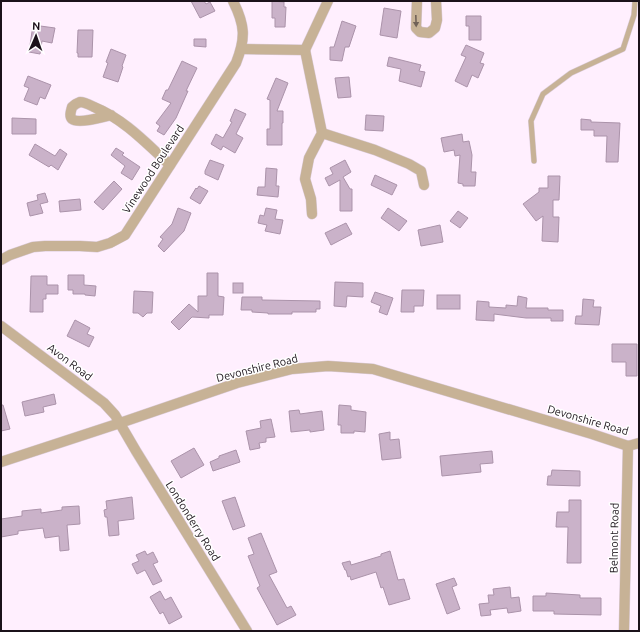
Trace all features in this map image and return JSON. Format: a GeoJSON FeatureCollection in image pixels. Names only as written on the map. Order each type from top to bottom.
{"type":"FeatureCollection","features":[{"type":"Feature","properties":{"kind":"street","name":"Vinewood Boulevard"},"geometry":{"type":"LineString","coordinates":[[1,260],[10,255],[33,247],[97,247],[110,243],[125,235],[236,63],[242,49],[243,37],[239,13],[233,1]]}},
{"type":"Feature","properties":{"kind":"street"},"geometry":{"type":"LineString","coordinates":[[312,214],[311,199],[305,179],[309,158],[322,133],[305,50],[328,1]]}},
{"type":"Feature","properties":{"kind":"street"},"geometry":{"type":"LineString","coordinates":[[418,1],[416,28],[420,32],[429,33],[434,28],[437,20],[436,1]]}},
{"type":"Feature","properties":{"kind":"street"},"geometry":{"type":"LineString","coordinates":[[242,49],[305,50]]}},
{"type":"Feature","properties":{"kind":"street"},"geometry":{"type":"LineString","coordinates":[[111,115],[128,127],[170,165]]}},
{"type":"Feature","properties":{"kind":"street"},"geometry":{"type":"LineString","coordinates":[[322,133],[375,150],[409,164],[421,171],[424,185]]}},
{"type":"Feature","properties":{"kind":"street","name":"Avon Road"},"geometry":{"type":"LineString","coordinates":[[1,326],[104,403],[120,423]]}},
{"type":"Feature","properties":{"kind":"street","name":"Devonshire Road"},"geometry":{"type":"LineString","coordinates":[[1,462],[237,383],[292,369],[328,366],[372,369],[628,446],[639,443]]}},
{"type":"Feature","properties":{"kind":"street","name":"Londonderry Road"},"geometry":{"type":"LineString","coordinates":[[120,423],[247,631]]}},
{"type":"Feature","properties":{"kind":"street","name":"Belmont Road"},"geometry":{"type":"LineString","coordinates":[[624,631],[628,446]]}},
{"type":"Feature","properties":{"kind":"lane"},"geometry":{"type":"LineString","coordinates":[[534,161],[531,121],[543,94],[571,73],[622,49],[634,15],[634,1]]}},
{"type":"Feature","properties":{"kind":"building"},"geometry":{"type":"Polygon","coordinates":[[[191,1],[204,1],[206,4],[210,2],[215,11],[200,18],[191,1]]]}},
{"type":"Feature","properties":{"kind":"building"},"geometry":{"type":"Polygon","coordinates":[[[272,1],[284,2],[284,7],[286,7],[285,27],[275,27],[275,18],[272,18],[272,1]]]}},
{"type":"Feature","properties":{"kind":"building"},"geometry":{"type":"Polygon","coordinates":[[[384,8],[401,11],[397,38],[380,35],[384,8]]]}},
{"type":"Feature","properties":{"kind":"building"},"geometry":{"type":"Polygon","coordinates":[[[466,16],[481,16],[481,40],[469,40],[469,26],[466,26],[466,16]]]}},
{"type":"Feature","properties":{"kind":"building"},"geometry":{"type":"Polygon","coordinates":[[[342,21],[356,26],[349,47],[345,47],[342,61],[330,60],[330,47],[334,47],[342,21]]]}},
{"type":"Feature","properties":{"kind":"building"},"geometry":{"type":"Polygon","coordinates":[[[33,25],[55,28],[52,43],[42,41],[40,54],[29,52],[33,25]]]}},
{"type":"Feature","properties":{"kind":"building"},"geometry":{"type":"Polygon","coordinates":[[[78,30],[93,30],[92,57],[78,57],[78,30]]]}},
{"type":"Feature","properties":{"kind":"building"},"geometry":{"type":"Polygon","coordinates":[[[194,39],[206,39],[206,47],[194,46],[194,39]]]}},
{"type":"Feature","properties":{"kind":"building"},"geometry":{"type":"Polygon","coordinates":[[[466,45],[484,53],[480,63],[484,64],[478,78],[472,75],[467,87],[455,81],[466,57],[461,55],[466,45]]]}},
{"type":"Feature","properties":{"kind":"building"},"geometry":{"type":"Polygon","coordinates":[[[111,49],[126,55],[118,82],[103,77],[108,63],[106,62],[111,49]]]}},
{"type":"Feature","properties":{"kind":"building"},"geometry":{"type":"Polygon","coordinates":[[[389,57],[421,65],[419,71],[425,72],[421,87],[399,81],[401,69],[387,66],[389,57]]]}},
{"type":"Feature","properties":{"kind":"building"},"geometry":{"type":"Polygon","coordinates":[[[182,61],[197,68],[186,91],[188,91],[176,118],[164,135],[157,131],[160,126],[156,123],[171,103],[162,99],[182,61]]]}},
{"type":"Feature","properties":{"kind":"building"},"geometry":{"type":"Polygon","coordinates":[[[28,76],[51,85],[45,99],[40,97],[37,105],[24,100],[29,88],[24,86],[28,76]]]}},
{"type":"Feature","properties":{"kind":"building"},"geometry":{"type":"Polygon","coordinates":[[[349,77],[351,97],[338,98],[335,78],[349,77]]]}},
{"type":"Feature","properties":{"kind":"building"},"geometry":{"type":"Polygon","coordinates":[[[276,78],[288,83],[277,111],[283,111],[282,145],[267,145],[267,129],[270,129],[270,100],[267,99],[276,78]]]}},
{"type":"Feature","properties":{"kind":"building"},"geometry":{"type":"Polygon","coordinates":[[[235,109],[246,114],[236,134],[243,138],[235,153],[223,146],[221,150],[211,144],[216,134],[223,138],[232,122],[230,121],[235,109]]]}},
{"type":"Feature","properties":{"kind":"building"},"geometry":{"type":"Polygon","coordinates":[[[366,115],[384,116],[383,131],[365,130],[366,115]]]}},
{"type":"Feature","properties":{"kind":"building"},"geometry":{"type":"Polygon","coordinates":[[[12,118],[36,119],[36,134],[12,134],[12,118]]]}},
{"type":"Feature","properties":{"kind":"building"},"geometry":{"type":"Polygon","coordinates":[[[581,119],[591,120],[591,122],[620,123],[618,162],[606,162],[607,136],[594,136],[594,130],[581,130],[581,119]]]}},
{"type":"Feature","properties":{"kind":"building"},"geometry":{"type":"Polygon","coordinates":[[[462,134],[463,142],[469,141],[472,155],[471,172],[476,172],[475,186],[463,186],[463,184],[458,183],[460,155],[455,156],[454,150],[444,152],[441,138],[462,134]]]}},
{"type":"Feature","properties":{"kind":"building"},"geometry":{"type":"Polygon","coordinates":[[[35,144],[55,156],[60,149],[67,154],[58,170],[51,165],[49,167],[29,155],[35,144]]]}},
{"type":"Feature","properties":{"kind":"building"},"geometry":{"type":"Polygon","coordinates":[[[116,148],[124,153],[122,155],[140,167],[132,180],[121,173],[125,166],[111,155],[116,148]]]}},
{"type":"Feature","properties":{"kind":"building"},"geometry":{"type":"Polygon","coordinates":[[[210,160],[224,165],[218,180],[205,174],[210,160]]]}},
{"type":"Feature","properties":{"kind":"building"},"geometry":{"type":"Polygon","coordinates":[[[345,160],[351,172],[343,177],[350,189],[352,189],[352,211],[340,211],[340,180],[329,186],[325,178],[333,174],[330,168],[345,160]]]}},
{"type":"Feature","properties":{"kind":"building"},"geometry":{"type":"Polygon","coordinates":[[[266,168],[277,169],[276,186],[279,186],[278,197],[257,195],[258,187],[265,187],[266,168]]]}},
{"type":"Feature","properties":{"kind":"building"},"geometry":{"type":"Polygon","coordinates":[[[375,175],[397,185],[392,195],[371,185],[375,175]]]}},
{"type":"Feature","properties":{"kind":"building"},"geometry":{"type":"Polygon","coordinates":[[[548,176],[560,176],[559,200],[553,200],[553,217],[559,217],[558,242],[542,241],[543,216],[536,221],[523,204],[539,192],[539,188],[548,188],[548,176]]]}},
{"type":"Feature","properties":{"kind":"building"},"geometry":{"type":"Polygon","coordinates":[[[114,181],[122,189],[103,210],[94,202],[114,181]]]}},
{"type":"Feature","properties":{"kind":"building"},"geometry":{"type":"Polygon","coordinates":[[[199,186],[208,191],[200,204],[190,198],[199,186]]]}},
{"type":"Feature","properties":{"kind":"building"},"geometry":{"type":"Polygon","coordinates":[[[45,193],[48,202],[40,204],[43,213],[30,216],[27,203],[38,200],[37,195],[45,193]]]}},
{"type":"Feature","properties":{"kind":"building"},"geometry":{"type":"Polygon","coordinates":[[[80,199],[81,210],[60,212],[59,201],[80,199]]]}},
{"type":"Feature","properties":{"kind":"building"},"geometry":{"type":"Polygon","coordinates":[[[178,208],[191,213],[184,231],[164,252],[158,246],[163,239],[160,237],[172,224],[178,208]]]}},
{"type":"Feature","properties":{"kind":"building"},"geometry":{"type":"Polygon","coordinates":[[[266,208],[277,210],[275,219],[283,220],[280,234],[265,231],[267,225],[258,223],[260,215],[264,216],[266,208]]]}},
{"type":"Feature","properties":{"kind":"building"},"geometry":{"type":"Polygon","coordinates":[[[388,208],[407,221],[399,231],[381,218],[388,208]]]}},
{"type":"Feature","properties":{"kind":"building"},"geometry":{"type":"Polygon","coordinates":[[[458,211],[468,218],[460,228],[450,221],[458,211]]]}},
{"type":"Feature","properties":{"kind":"building"},"geometry":{"type":"Polygon","coordinates":[[[346,223],[352,234],[331,245],[325,233],[346,223]]]}},
{"type":"Feature","properties":{"kind":"building"},"geometry":{"type":"Polygon","coordinates":[[[440,225],[443,242],[421,246],[418,230],[440,225]]]}},
{"type":"Feature","properties":{"kind":"building"},"geometry":{"type":"Polygon","coordinates":[[[207,273],[218,273],[218,296],[224,297],[223,315],[209,315],[209,318],[192,317],[179,330],[171,322],[189,304],[198,312],[198,296],[207,296],[207,273]]]}},
{"type":"Feature","properties":{"kind":"building"},"geometry":{"type":"Polygon","coordinates":[[[68,275],[84,275],[84,285],[96,286],[95,296],[73,294],[73,290],[68,290],[68,275]]]}},
{"type":"Feature","properties":{"kind":"building"},"geometry":{"type":"Polygon","coordinates":[[[31,276],[47,276],[47,285],[58,285],[58,294],[46,294],[46,299],[43,299],[43,312],[30,312],[31,276]]]}},
{"type":"Feature","properties":{"kind":"building"},"geometry":{"type":"Polygon","coordinates":[[[335,282],[363,283],[363,297],[347,296],[346,307],[334,306],[335,282]]]}},
{"type":"Feature","properties":{"kind":"building"},"geometry":{"type":"Polygon","coordinates":[[[233,283],[243,283],[243,293],[233,293],[233,283]]]}},
{"type":"Feature","properties":{"kind":"building"},"geometry":{"type":"Polygon","coordinates":[[[402,290],[424,290],[423,306],[414,306],[414,312],[401,312],[402,290]]]}},
{"type":"Feature","properties":{"kind":"building"},"geometry":{"type":"Polygon","coordinates":[[[134,291],[153,292],[152,313],[147,313],[143,317],[138,313],[133,313],[134,291]]]}},
{"type":"Feature","properties":{"kind":"building"},"geometry":{"type":"Polygon","coordinates":[[[375,292],[393,298],[387,315],[379,312],[381,306],[371,302],[375,292]]]}},
{"type":"Feature","properties":{"kind":"building"},"geometry":{"type":"Polygon","coordinates":[[[437,295],[460,295],[460,309],[437,309],[437,295]]]}},
{"type":"Feature","properties":{"kind":"building"},"geometry":{"type":"Polygon","coordinates":[[[518,296],[527,298],[526,308],[563,310],[563,321],[551,321],[551,318],[526,318],[494,314],[494,321],[476,320],[477,301],[489,302],[489,307],[506,308],[506,305],[517,306],[518,296]]]}},
{"type":"Feature","properties":{"kind":"building"},"geometry":{"type":"Polygon","coordinates":[[[242,297],[262,297],[262,300],[320,301],[320,309],[316,309],[316,312],[292,312],[292,314],[252,312],[252,310],[241,310],[242,297]]]}},
{"type":"Feature","properties":{"kind":"building"},"geometry":{"type":"Polygon","coordinates":[[[583,299],[594,300],[593,307],[601,307],[599,325],[575,324],[576,316],[582,316],[583,299]]]}},
{"type":"Feature","properties":{"kind":"building"},"geometry":{"type":"Polygon","coordinates":[[[75,320],[90,328],[87,334],[94,337],[89,347],[67,336],[75,320]]]}},
{"type":"Feature","properties":{"kind":"building"},"geometry":{"type":"Polygon","coordinates":[[[612,344],[637,344],[637,376],[626,376],[626,362],[612,362],[612,344]]]}},
{"type":"Feature","properties":{"kind":"building"},"geometry":{"type":"Polygon","coordinates":[[[54,394],[56,404],[43,407],[44,412],[25,416],[22,402],[54,394]]]}},
{"type":"Feature","properties":{"kind":"building"},"geometry":{"type":"Polygon","coordinates":[[[1,405],[3,405],[10,429],[1,431],[1,405]]]}},
{"type":"Feature","properties":{"kind":"building"},"geometry":{"type":"Polygon","coordinates":[[[339,405],[351,406],[351,410],[366,412],[365,432],[354,431],[354,433],[341,433],[341,425],[338,425],[339,405]]]}},
{"type":"Feature","properties":{"kind":"building"},"geometry":{"type":"Polygon","coordinates":[[[299,410],[300,414],[322,411],[324,430],[291,432],[289,411],[299,410]]]}},
{"type":"Feature","properties":{"kind":"building"},"geometry":{"type":"Polygon","coordinates":[[[271,419],[275,437],[266,438],[266,442],[259,443],[260,448],[250,450],[246,431],[261,428],[260,421],[271,419]]]}},
{"type":"Feature","properties":{"kind":"building"},"geometry":{"type":"Polygon","coordinates":[[[390,432],[390,440],[399,439],[401,458],[382,460],[379,434],[390,432]]]}},
{"type":"Feature","properties":{"kind":"building"},"geometry":{"type":"Polygon","coordinates":[[[194,448],[204,465],[181,478],[171,461],[194,448]]]}},
{"type":"Feature","properties":{"kind":"building"},"geometry":{"type":"Polygon","coordinates":[[[236,450],[240,462],[213,471],[210,462],[219,458],[219,456],[236,450]]]}},
{"type":"Feature","properties":{"kind":"building"},"geometry":{"type":"Polygon","coordinates":[[[492,451],[493,463],[480,464],[481,472],[442,476],[440,456],[492,451]]]}},
{"type":"Feature","properties":{"kind":"building"},"geometry":{"type":"Polygon","coordinates":[[[552,470],[580,471],[580,486],[547,485],[548,476],[551,476],[552,470]]]}},
{"type":"Feature","properties":{"kind":"building"},"geometry":{"type":"Polygon","coordinates":[[[132,497],[134,519],[118,521],[119,535],[109,536],[107,517],[105,517],[104,510],[107,509],[106,501],[132,497]]]}},
{"type":"Feature","properties":{"kind":"building"},"geometry":{"type":"Polygon","coordinates":[[[235,497],[245,526],[233,530],[222,501],[235,497]]]}},
{"type":"Feature","properties":{"kind":"building"},"geometry":{"type":"Polygon","coordinates":[[[569,500],[581,500],[581,563],[567,563],[568,527],[556,527],[557,512],[569,512],[569,500]]]}},
{"type":"Feature","properties":{"kind":"building"},"geometry":{"type":"Polygon","coordinates":[[[79,506],[80,524],[67,525],[69,550],[60,551],[59,536],[45,538],[43,528],[18,531],[18,534],[1,537],[1,519],[22,516],[22,511],[41,509],[41,513],[62,510],[62,507],[79,506]]]}},
{"type":"Feature","properties":{"kind":"building"},"geometry":{"type":"Polygon","coordinates":[[[261,533],[277,572],[269,575],[287,608],[291,606],[296,615],[277,625],[257,588],[260,586],[248,556],[254,554],[248,538],[261,533]]]}},
{"type":"Feature","properties":{"kind":"building"},"geometry":{"type":"Polygon","coordinates":[[[145,551],[147,555],[153,552],[158,562],[153,564],[162,581],[153,585],[145,570],[137,574],[132,564],[139,561],[136,555],[145,551]]]}},
{"type":"Feature","properties":{"kind":"building"},"geometry":{"type":"Polygon","coordinates":[[[390,551],[398,580],[404,579],[410,599],[389,605],[383,587],[381,588],[376,572],[351,580],[350,576],[348,577],[342,563],[350,561],[351,565],[381,556],[381,554],[390,551]]]}},
{"type":"Feature","properties":{"kind":"building"},"geometry":{"type":"Polygon","coordinates":[[[454,578],[457,585],[452,587],[460,609],[447,614],[436,584],[454,578]]]}},
{"type":"Feature","properties":{"kind":"building"},"geometry":{"type":"Polygon","coordinates":[[[510,587],[511,598],[519,597],[521,611],[508,613],[507,608],[490,610],[491,615],[481,616],[479,604],[489,603],[488,595],[494,595],[493,589],[510,587]]]}},
{"type":"Feature","properties":{"kind":"building"},"geometry":{"type":"Polygon","coordinates":[[[160,591],[165,600],[171,597],[182,617],[169,624],[163,612],[160,614],[150,597],[160,591]]]}},
{"type":"Feature","properties":{"kind":"building"},"geometry":{"type":"Polygon","coordinates":[[[546,593],[580,595],[580,598],[601,598],[601,615],[554,614],[554,611],[533,611],[533,596],[546,596],[546,593]]]}}]}
